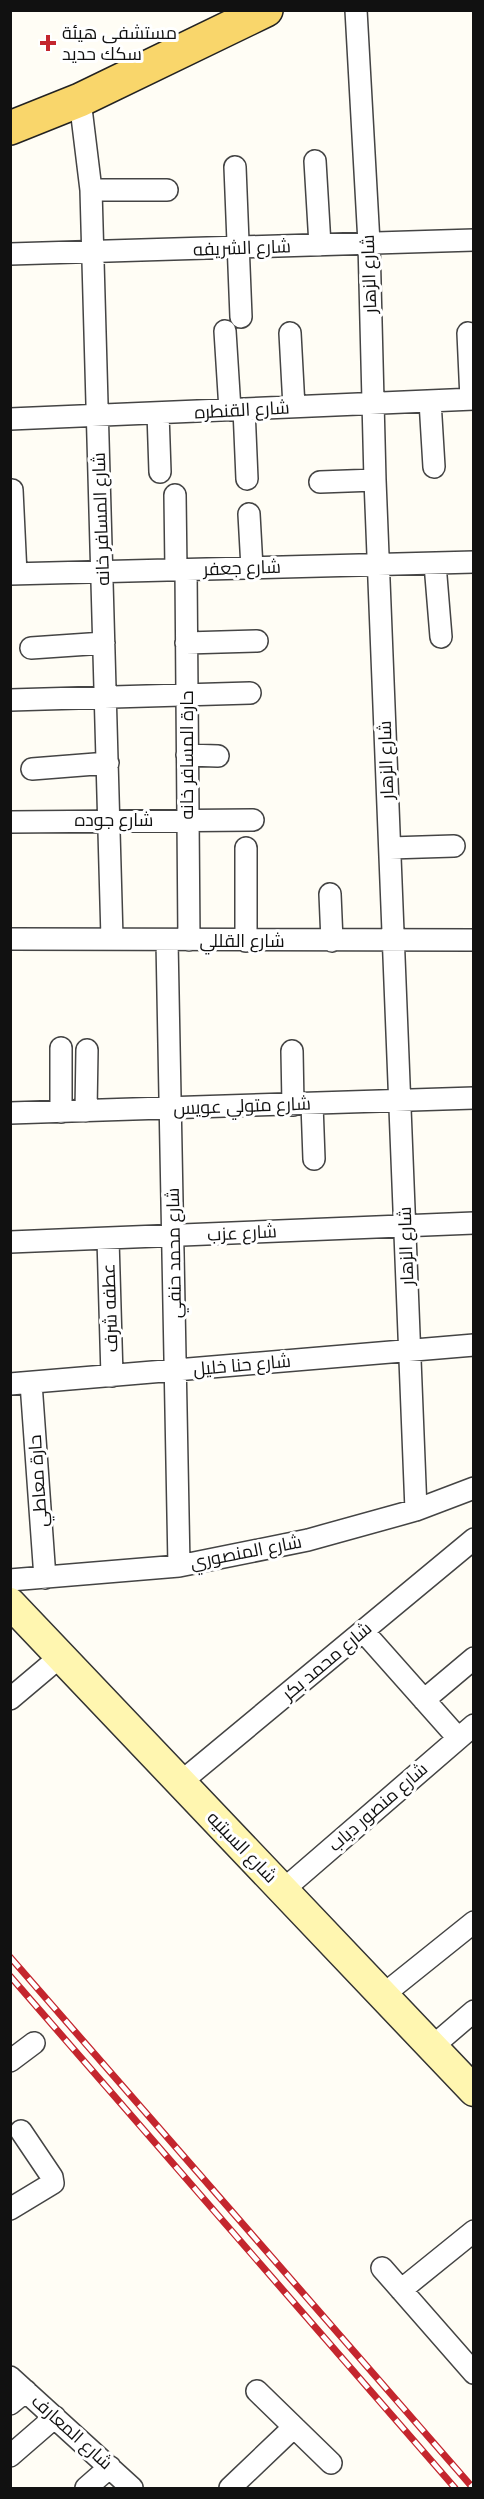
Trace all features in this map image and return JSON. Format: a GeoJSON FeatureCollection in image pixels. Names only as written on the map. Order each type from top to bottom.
{"type":"FeatureCollection","features":[{"type":"Feature","properties":{"kind":"main road"},"geometry":{"type":"LineString","coordinates":[[10,128],[81,100],[266,10]]}},
{"type":"Feature","properties":{"kind":"street","name":"شارع الزهار"},"geometry":{"type":"LineString","coordinates":[[356,10],[369,243],[378,563],[416,1510]]}},
{"type":"Feature","properties":{"kind":"street","name":"شارع المسافر خانه"},"geometry":{"type":"LineString","coordinates":[[81,100],[91,190],[112,938]]}},
{"type":"Feature","properties":{"kind":"street"},"geometry":{"type":"LineString","coordinates":[[315,161],[320,245]]}},
{"type":"Feature","properties":{"kind":"street"},"geometry":{"type":"LineString","coordinates":[[235,167],[241,317]]}},
{"type":"Feature","properties":{"kind":"street"},"geometry":{"type":"LineString","coordinates":[[91,190],[167,190]]}},
{"type":"Feature","properties":{"kind":"street","name":"شارع الشريفه"},"geometry":{"type":"LineString","coordinates":[[10,254],[474,240]]}},
{"type":"Feature","properties":{"kind":"street"},"geometry":{"type":"LineString","coordinates":[[225,331],[247,479]]}},
{"type":"Feature","properties":{"kind":"street"},"geometry":{"type":"LineString","coordinates":[[290,333],[294,407]]}},
{"type":"Feature","properties":{"kind":"street"},"geometry":{"type":"LineString","coordinates":[[468,333],[472,399]]}},
{"type":"Feature","properties":{"kind":"street","name":"شارع القنطره"},"geometry":{"type":"LineString","coordinates":[[10,419],[472,399]]}},
{"type":"Feature","properties":{"kind":"street"},"geometry":{"type":"LineString","coordinates":[[430,401],[434,467]]}},
{"type":"Feature","properties":{"kind":"street"},"geometry":{"type":"LineString","coordinates":[[158,413],[160,472]]}},
{"type":"Feature","properties":{"kind":"street"},"geometry":{"type":"LineString","coordinates":[[320,482],[375,480]]}},
{"type":"Feature","properties":{"kind":"street"},"geometry":{"type":"LineString","coordinates":[[12,490],[13,574]]}},
{"type":"Feature","properties":{"kind":"street","name":"حارة المسافر خانه"},"geometry":{"type":"LineString","coordinates":[[175,495],[186,643],[189,940]]}},
{"type":"Feature","properties":{"kind":"street"},"geometry":{"type":"LineString","coordinates":[[249,514],[252,568]]}},
{"type":"Feature","properties":{"kind":"street","name":"شارع جعفر"},"geometry":{"type":"LineString","coordinates":[[13,574],[474,562]]}},
{"type":"Feature","properties":{"kind":"street"},"geometry":{"type":"LineString","coordinates":[[435,564],[441,637]]}},
{"type":"Feature","properties":{"kind":"street"},"geometry":{"type":"LineString","coordinates":[[186,643],[257,641]]}},
{"type":"Feature","properties":{"kind":"street"},"geometry":{"type":"LineString","coordinates":[[31,648],[104,643]]}},
{"type":"Feature","properties":{"kind":"street"},"geometry":{"type":"LineString","coordinates":[[10,700],[250,693]]}},
{"type":"Feature","properties":{"kind":"street"},"geometry":{"type":"LineString","coordinates":[[187,755],[218,756]]}},
{"type":"Feature","properties":{"kind":"street"},"geometry":{"type":"LineString","coordinates":[[32,769],[108,763]]}},
{"type":"Feature","properties":{"kind":"street","name":"شارع جوده"},"geometry":{"type":"LineString","coordinates":[[10,822],[109,819],[253,820]]}},
{"type":"Feature","properties":{"kind":"street"},"geometry":{"type":"LineString","coordinates":[[390,848],[454,846]]}},
{"type":"Feature","properties":{"kind":"street"},"geometry":{"type":"LineString","coordinates":[[246,848],[246,941]]}},
{"type":"Feature","properties":{"kind":"street"},"geometry":{"type":"LineString","coordinates":[[330,894],[332,941]]}},
{"type":"Feature","properties":{"kind":"street","name":"شارع القللي"},"geometry":{"type":"LineString","coordinates":[[10,939],[474,940]]}},
{"type":"Feature","properties":{"kind":"street","name":"شارع محمد حنفي"},"geometry":{"type":"LineString","coordinates":[[167,940],[179,1566]]}},
{"type":"Feature","properties":{"kind":"street"},"geometry":{"type":"LineString","coordinates":[[61,1048],[61,1112]]}},
{"type":"Feature","properties":{"kind":"street"},"geometry":{"type":"LineString","coordinates":[[86,1111],[87,1050]]}},
{"type":"Feature","properties":{"kind":"street"},"geometry":{"type":"LineString","coordinates":[[292,1052],[314,1159]]}},
{"type":"Feature","properties":{"kind":"street","name":"شارع متولي عويس"},"geometry":{"type":"LineString","coordinates":[[10,1113],[474,1098]]}},
{"type":"Feature","properties":{"kind":"street","name":"شارع عزب"},"geometry":{"type":"LineString","coordinates":[[10,1242],[474,1223]]}},
{"type":"Feature","properties":{"kind":"street","name":"عطفه شرف"},"geometry":{"type":"LineString","coordinates":[[108,1239],[112,1376]]}},
{"type":"Feature","properties":{"kind":"street","name":"شارع حنا خليل"},"geometry":{"type":"LineString","coordinates":[[21,1384],[474,1345]]}},
{"type":"Feature","properties":{"kind":"street","name":"حارة معاطي"},"geometry":{"type":"LineString","coordinates":[[21,1384],[45,1578]]}},
{"type":"Feature","properties":{"kind":"street","name":"شارع المنصوري"},"geometry":{"type":"LineString","coordinates":[[10,1580],[179,1566],[308,1540],[416,1510],[474,1488]]}},
{"type":"Feature","properties":{"kind":"street","name":"شارع محمد بكر"},"geometry":{"type":"LineString","coordinates":[[181,1782],[474,1539]]}},
{"type":"Feature","properties":{"kind":"street","name":"شارع السبتيه"},"geometry":{"type":"LineString","coordinates":[[10,1603],[474,2091]]}},
{"type":"Feature","properties":{"kind":"street"},"geometry":{"type":"LineString","coordinates":[[363,1631],[424,1700],[466,1732]]}},
{"type":"Feature","properties":{"kind":"street"},"geometry":{"type":"LineString","coordinates":[[10,1699],[61,1656]]}},
{"type":"Feature","properties":{"kind":"street"},"geometry":{"type":"LineString","coordinates":[[424,1700],[474,1658]]}},
{"type":"Feature","properties":{"kind":"street","name":"شارع منصور دياب"},"geometry":{"type":"LineString","coordinates":[[283,1890],[466,1732]]}},
{"type":"Feature","properties":{"kind":"street"},"geometry":{"type":"LineString","coordinates":[[383,1995],[474,1922]]}},
{"type":"Feature","properties":{"kind":"street"},"geometry":{"type":"LineString","coordinates":[[432,2047],[474,2011]]}},
{"type":"Feature","properties":{"kind":"street"},"geometry":{"type":"LineString","coordinates":[[10,2061],[34,2043]]}},
{"type":"Feature","properties":{"kind":"street"},"geometry":{"type":"LineString","coordinates":[[10,2209],[51,2186],[52,2177],[21,2131]]}},
{"type":"Feature","properties":{"kind":"street"},"geometry":{"type":"LineString","coordinates":[[401,2290],[474,2231]]}},
{"type":"Feature","properties":{"kind":"street"},"geometry":{"type":"LineString","coordinates":[[382,2268],[473,2373]]}},
{"type":"Feature","properties":{"kind":"street","name":"شارع المعارف"},"geometry":{"type":"LineString","coordinates":[[16,2391],[55,2417],[132,2488]]}},
{"type":"Feature","properties":{"kind":"street"},"geometry":{"type":"LineString","coordinates":[[257,2391],[331,2463]]}},
{"type":"Feature","properties":{"kind":"street"},"geometry":{"type":"LineString","coordinates":[[10,2456],[55,2417]]}},
{"type":"Feature","properties":{"kind":"street"},"geometry":{"type":"LineString","coordinates":[[230,2488],[294,2427]]}},
{"type":"Feature","properties":{"kind":"street"},"geometry":{"type":"LineString","coordinates":[[86,2488],[110,2467]]}},
{"type":"Feature","properties":{"kind":"railway"},"geometry":{"type":"LineString","coordinates":[[10,1957],[473,2488]]}},
{"type":"Feature","properties":{"kind":"railway"},"geometry":{"type":"LineString","coordinates":[[10,1976],[455,2488]]}},
{"type":"Feature","properties":{"kind":"place","name":"مستشفى هيئة سكك حديد"},"geometry":{"type":"Point","coordinates":[48,43]}}]}
